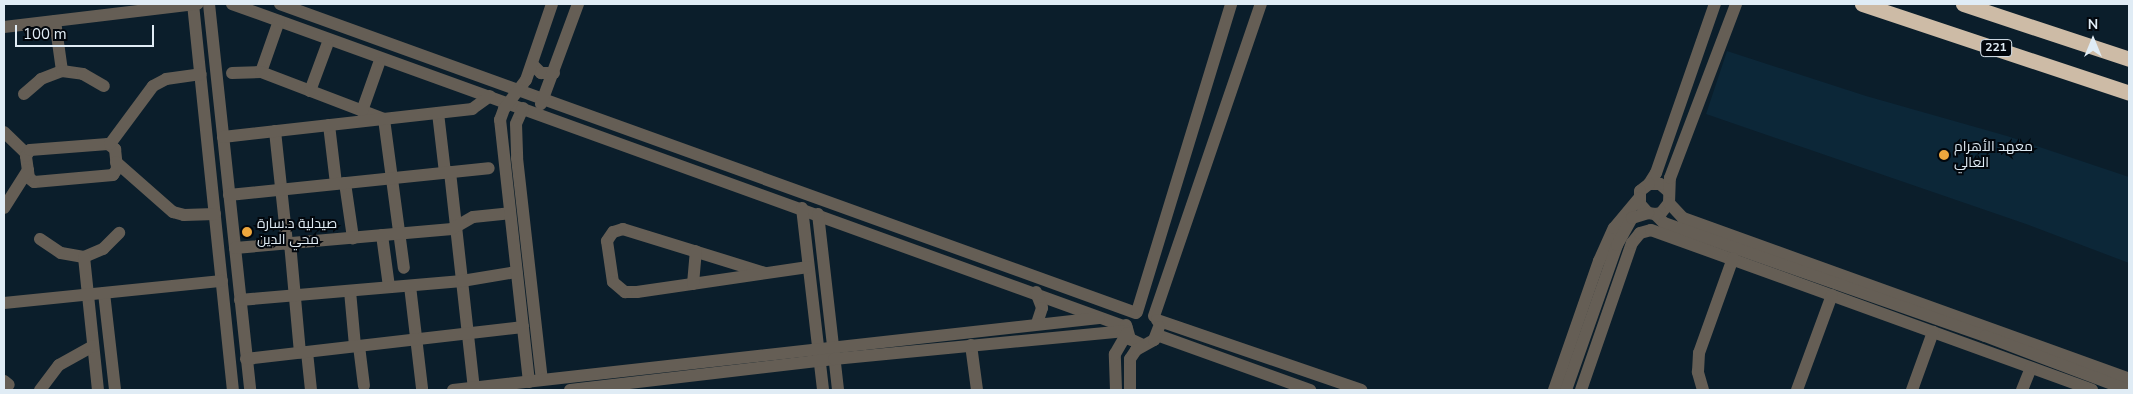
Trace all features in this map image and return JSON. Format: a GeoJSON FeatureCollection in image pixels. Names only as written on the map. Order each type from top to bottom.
{"type":"FeatureCollection","features":[{"type":"Feature","properties":{"kind":"highway","name":"221"},"geometry":{"type":"LineString","coordinates":[[1862,4],[2129,93]]}},
{"type":"Feature","properties":{"kind":"highway","name":"221"},"geometry":{"type":"LineString","coordinates":[[1963,4],[2129,59]]}},
{"type":"Feature","properties":{"kind":"street"},"geometry":{"type":"LineString","coordinates":[[193,4],[233,390]]}},
{"type":"Feature","properties":{"kind":"street"},"geometry":{"type":"LineString","coordinates":[[4,27],[198,4]]}},
{"type":"Feature","properties":{"kind":"street"},"geometry":{"type":"LineString","coordinates":[[209,4],[250,390]]}},
{"type":"Feature","properties":{"kind":"street"},"geometry":{"type":"LineString","coordinates":[[232,4],[1105,317],[1126,330],[1136,343],[1143,345]]}},
{"type":"Feature","properties":{"kind":"street"},"geometry":{"type":"LineString","coordinates":[[280,4],[1110,301],[1136,313],[1146,312],[1155,318],[1361,390]]}},
{"type":"Feature","properties":{"kind":"street"},"geometry":{"type":"LineString","coordinates":[[535,381],[523,327],[503,166],[500,120],[520,90],[532,64],[552,4]]}},
{"type":"Feature","properties":{"kind":"street"},"geometry":{"type":"LineString","coordinates":[[535,381],[516,124],[528,109],[545,99],[578,4]]}},
{"type":"Feature","properties":{"kind":"street"},"geometry":{"type":"LineString","coordinates":[[1116,390],[1115,354],[1136,313],[1231,4]]}},
{"type":"Feature","properties":{"kind":"street"},"geometry":{"type":"LineString","coordinates":[[1157,335],[1155,318],[1261,4]]}},
{"type":"Feature","properties":{"kind":"street"},"geometry":{"type":"LineString","coordinates":[[1554,390],[1599,260],[1614,228],[1649,184],[1674,123],[1715,4]]}},
{"type":"Feature","properties":{"kind":"street"},"geometry":{"type":"LineString","coordinates":[[1566,390],[1617,244],[1632,218],[1666,209],[1689,128],[1736,4]]}},
{"type":"Feature","properties":{"kind":"street"},"geometry":{"type":"LineString","coordinates":[[55,21],[62,71]]}},
{"type":"Feature","properties":{"kind":"street"},"geometry":{"type":"LineString","coordinates":[[261,72],[279,21]]}},
{"type":"Feature","properties":{"kind":"street"},"geometry":{"type":"LineString","coordinates":[[361,50],[367,35]]}},
{"type":"Feature","properties":{"kind":"street"},"geometry":{"type":"LineString","coordinates":[[310,91],[327,45]]}},
{"type":"Feature","properties":{"kind":"street"},"geometry":{"type":"LineString","coordinates":[[362,111],[379,63]]}},
{"type":"Feature","properties":{"kind":"street"},"geometry":{"type":"LineString","coordinates":[[532,64],[541,73],[554,73]]}},
{"type":"Feature","properties":{"kind":"street"},"geometry":{"type":"LineString","coordinates":[[24,94],[41,79],[62,71],[82,74],[104,86]]}},
{"type":"Feature","properties":{"kind":"street"},"geometry":{"type":"LineString","coordinates":[[232,73],[261,72],[384,119]]}},
{"type":"Feature","properties":{"kind":"street"},"geometry":{"type":"LineString","coordinates":[[27,154],[32,150],[110,144],[153,86],[166,79],[201,74]]}},
{"type":"Feature","properties":{"kind":"street"},"geometry":{"type":"LineString","coordinates":[[1684,94],[1700,100]]}},
{"type":"Feature","properties":{"kind":"street"},"geometry":{"type":"LineString","coordinates":[[223,137],[472,109],[490,96]]}},
{"type":"Feature","properties":{"kind":"street"},"geometry":{"type":"LineString","coordinates":[[205,114],[221,113]]}},
{"type":"Feature","properties":{"kind":"street"},"geometry":{"type":"LineString","coordinates":[[438,113],[456,226],[474,389]]}},
{"type":"Feature","properties":{"kind":"street"},"geometry":{"type":"LineString","coordinates":[[384,119],[404,268]]}},
{"type":"Feature","properties":{"kind":"street"},"geometry":{"type":"LineString","coordinates":[[1674,123],[1689,128]]}},
{"type":"Feature","properties":{"kind":"street"},"geometry":{"type":"LineString","coordinates":[[329,125],[353,238]]}},
{"type":"Feature","properties":{"kind":"street"},"geometry":{"type":"LineString","coordinates":[[275,131],[295,296],[303,352],[311,390]]}},
{"type":"Feature","properties":{"kind":"street"},"geometry":{"type":"LineString","coordinates":[[4,132],[27,154],[28,178],[34,182],[110,176],[116,172],[116,162],[115,149],[110,144]]}},
{"type":"Feature","properties":{"kind":"street"},"geometry":{"type":"LineString","coordinates":[[694,170],[700,154]]}},
{"type":"Feature","properties":{"kind":"street"},"geometry":{"type":"LineString","coordinates":[[116,162],[173,212],[184,215],[215,214]]}},
{"type":"Feature","properties":{"kind":"street"},"geometry":{"type":"LineString","coordinates":[[503,166],[518,165]]}},
{"type":"Feature","properties":{"kind":"street"},"geometry":{"type":"LineString","coordinates":[[229,195],[489,168]]}},
{"type":"Feature","properties":{"kind":"street"},"geometry":{"type":"LineString","coordinates":[[4,208],[28,170]]}},
{"type":"Feature","properties":{"kind":"street"},"geometry":{"type":"LineString","coordinates":[[1649,184],[1660,184],[1683,218],[2052,355],[2128,390]]}},
{"type":"Feature","properties":{"kind":"street"},"geometry":{"type":"LineString","coordinates":[[1639,198],[1643,209],[1664,223],[1785,272],[1832,295],[2092,390]]}},
{"type":"Feature","properties":{"kind":"street"},"geometry":{"type":"LineString","coordinates":[[802,208],[823,390]]}},
{"type":"Feature","properties":{"kind":"street"},"geometry":{"type":"LineString","coordinates":[[235,248],[400,234],[456,226],[473,217],[510,213]]}},
{"type":"Feature","properties":{"kind":"street"},"geometry":{"type":"LineString","coordinates":[[818,214],[838,390]]}},
{"type":"Feature","properties":{"kind":"street"},"geometry":{"type":"LineString","coordinates":[[765,273],[623,228],[613,232],[607,241],[613,282],[620,290],[631,293],[693,284],[765,273],[808,266]]}},
{"type":"Feature","properties":{"kind":"street"},"geometry":{"type":"LineString","coordinates":[[1581,390],[1632,243],[1640,233],[1657,231],[1733,258],[1785,272],[1985,336],[2129,379]]}},
{"type":"Feature","properties":{"kind":"street"},"geometry":{"type":"LineString","coordinates":[[40,240],[61,253],[84,256],[103,249],[119,233]]}},
{"type":"Feature","properties":{"kind":"street"},"geometry":{"type":"LineString","coordinates":[[382,235],[389,287]]}},
{"type":"Feature","properties":{"kind":"street"},"geometry":{"type":"LineString","coordinates":[[938,257],[944,242]]}},
{"type":"Feature","properties":{"kind":"street"},"geometry":{"type":"LineString","coordinates":[[693,284],[696,252]]}},
{"type":"Feature","properties":{"kind":"street"},"geometry":{"type":"LineString","coordinates":[[84,256],[98,390]]}},
{"type":"Feature","properties":{"kind":"street"},"geometry":{"type":"LineString","coordinates":[[1703,390],[1698,372],[1699,353],[1733,258]]}},
{"type":"Feature","properties":{"kind":"street"},"geometry":{"type":"LineString","coordinates":[[240,300],[462,281],[516,272]]}},
{"type":"Feature","properties":{"kind":"street"},"geometry":{"type":"LineString","coordinates":[[4,303],[222,281]]}},
{"type":"Feature","properties":{"kind":"street"},"geometry":{"type":"LineString","coordinates":[[410,286],[422,388]]}},
{"type":"Feature","properties":{"kind":"street"},"geometry":{"type":"LineString","coordinates":[[350,291],[364,386]]}},
{"type":"Feature","properties":{"kind":"street"},"geometry":{"type":"LineString","coordinates":[[1036,292],[1042,308],[1037,323]]}},
{"type":"Feature","properties":{"kind":"street"},"geometry":{"type":"LineString","coordinates":[[104,293],[115,390]]}},
{"type":"Feature","properties":{"kind":"street"},"geometry":{"type":"LineString","coordinates":[[1797,390],[1832,295]]}},
{"type":"Feature","properties":{"kind":"street"},"geometry":{"type":"LineString","coordinates":[[1105,317],[1110,301]]}},
{"type":"Feature","properties":{"kind":"street"},"geometry":{"type":"LineString","coordinates":[[453,390],[535,381],[666,372],[819,355],[933,335],[1105,317]]}},
{"type":"Feature","properties":{"kind":"street"},"geometry":{"type":"LineString","coordinates":[[246,359],[523,327]]}},
{"type":"Feature","properties":{"kind":"street"},"geometry":{"type":"LineString","coordinates":[[834,353],[935,349],[1126,330]]}},
{"type":"Feature","properties":{"kind":"street"},"geometry":{"type":"LineString","coordinates":[[1912,390],[1933,332]]}},
{"type":"Feature","properties":{"kind":"street"},"geometry":{"type":"LineString","coordinates":[[1098,334],[1108,338],[1115,354]]}},
{"type":"Feature","properties":{"kind":"street"},"geometry":{"type":"LineString","coordinates":[[933,335],[935,349]]}},
{"type":"Feature","properties":{"kind":"street"},"geometry":{"type":"LineString","coordinates":[[1130,390],[1128,368],[1136,350],[1157,335]]}},
{"type":"Feature","properties":{"kind":"street"},"geometry":{"type":"LineString","coordinates":[[1157,335],[1310,390]]}},
{"type":"Feature","properties":{"kind":"street"},"geometry":{"type":"LineString","coordinates":[[1980,349],[1985,336]]}},
{"type":"Feature","properties":{"kind":"street"},"geometry":{"type":"LineString","coordinates":[[972,345],[976,390]]}},
{"type":"Feature","properties":{"kind":"street"},"geometry":{"type":"LineString","coordinates":[[40,390],[59,365],[93,346]]}},
{"type":"Feature","properties":{"kind":"street"},"geometry":{"type":"LineString","coordinates":[[1114,368],[1128,368]]}},
{"type":"Feature","properties":{"kind":"street"},"geometry":{"type":"LineString","coordinates":[[2022,390],[2030,368]]}},
{"type":"Feature","properties":{"kind":"street"},"geometry":{"type":"LineString","coordinates":[[570,390],[666,372]]}},
{"type":"Feature","properties":{"kind":"shaded area","name":"معهد الأهرام العالي"},"geometry":{"type":"Polygon","coordinates":[[[1727,51],[1866,96],[2007,136],[2129,177],[2129,263],[2026,224],[1706,114],[1727,51]]]}},
{"type":"Feature","properties":{"kind":"place","name":"معهد الأهرام العالي"},"geometry":{"type":"Point","coordinates":[1944,155]}},
{"type":"Feature","properties":{"kind":"place","name":"صيدلية د.سارة محي الدين"},"geometry":{"type":"Point","coordinates":[247,232]}}]}
